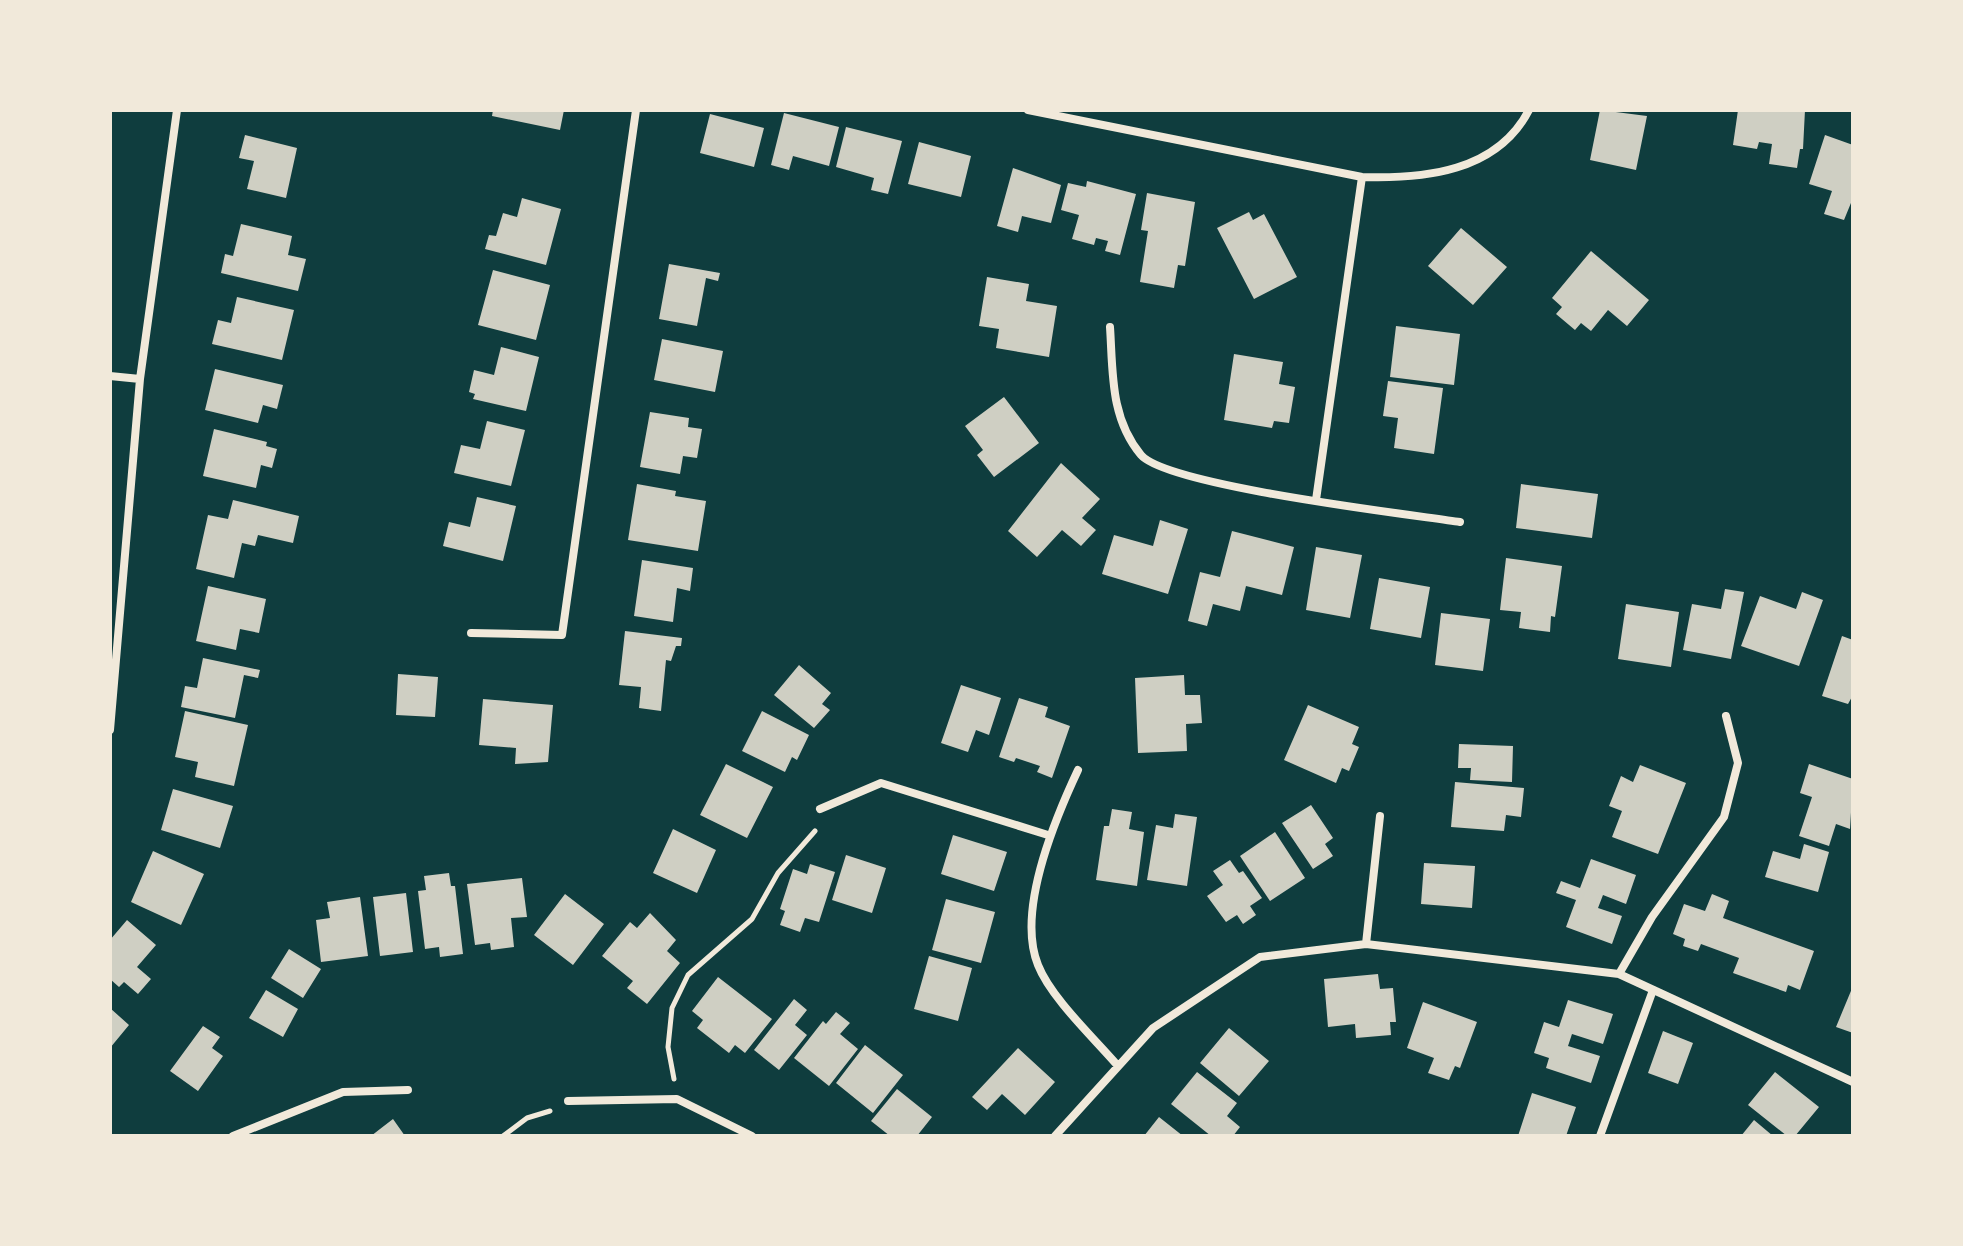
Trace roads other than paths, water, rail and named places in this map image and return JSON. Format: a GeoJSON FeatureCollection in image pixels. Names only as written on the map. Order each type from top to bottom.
{"type":"FeatureCollection","features":[{"type":"Feature","properties":{"kind":"street"},"geometry":{"type":"LineString","coordinates":[[110,730],[140,379],[177,110]]}},
{"type":"Feature","properties":{"kind":"street"},"geometry":{"type":"LineString","coordinates":[[471,633],[562,635],[636,110]]}},
{"type":"Feature","properties":{"kind":"street"},"geometry":{"type":"LineString","coordinates":[[1028,110],[1362,177],[1403,178],[1448,173],[1494,150],[1523,122],[1529,110]]}},
{"type":"Feature","properties":{"kind":"street"},"geometry":{"type":"LineString","coordinates":[[1316,500],[1362,177]]}},
{"type":"Feature","properties":{"kind":"street"},"geometry":{"type":"LineString","coordinates":[[1110,327],[1114,402],[1124,429],[1143,457],[1188,478],[1460,522]]}},
{"type":"Feature","properties":{"kind":"street"},"geometry":{"type":"LineString","coordinates":[[110,376],[140,379]]}},
{"type":"Feature","properties":{"kind":"street"},"geometry":{"type":"LineString","coordinates":[[1619,974],[1652,917],[1724,817],[1738,763],[1726,716]]}},
{"type":"Feature","properties":{"kind":"street"},"geometry":{"type":"LineString","coordinates":[[1078,770],[1048,835],[1031,927],[1038,965],[1054,990],[1118,1066]]}},
{"type":"Feature","properties":{"kind":"street"},"geometry":{"type":"LineString","coordinates":[[820,809],[881,783],[1048,835]]}},
{"type":"Feature","properties":{"kind":"street"},"geometry":{"type":"LineString","coordinates":[[1366,944],[1380,816]]}},
{"type":"Feature","properties":{"kind":"street"},"geometry":{"type":"LineString","coordinates":[[1055,1136],[1153,1028],[1260,957],[1366,944],[1619,974],[1853,1082]]}},
{"type":"Feature","properties":{"kind":"street"},"geometry":{"type":"LineString","coordinates":[[1600,1136],[1653,990]]}},
{"type":"Feature","properties":{"kind":"street"},"geometry":{"type":"LineString","coordinates":[[233,1136],[343,1092],[408,1090]]}},
{"type":"Feature","properties":{"kind":"street"},"geometry":{"type":"LineString","coordinates":[[568,1101],[677,1099],[752,1136]]}}]}
